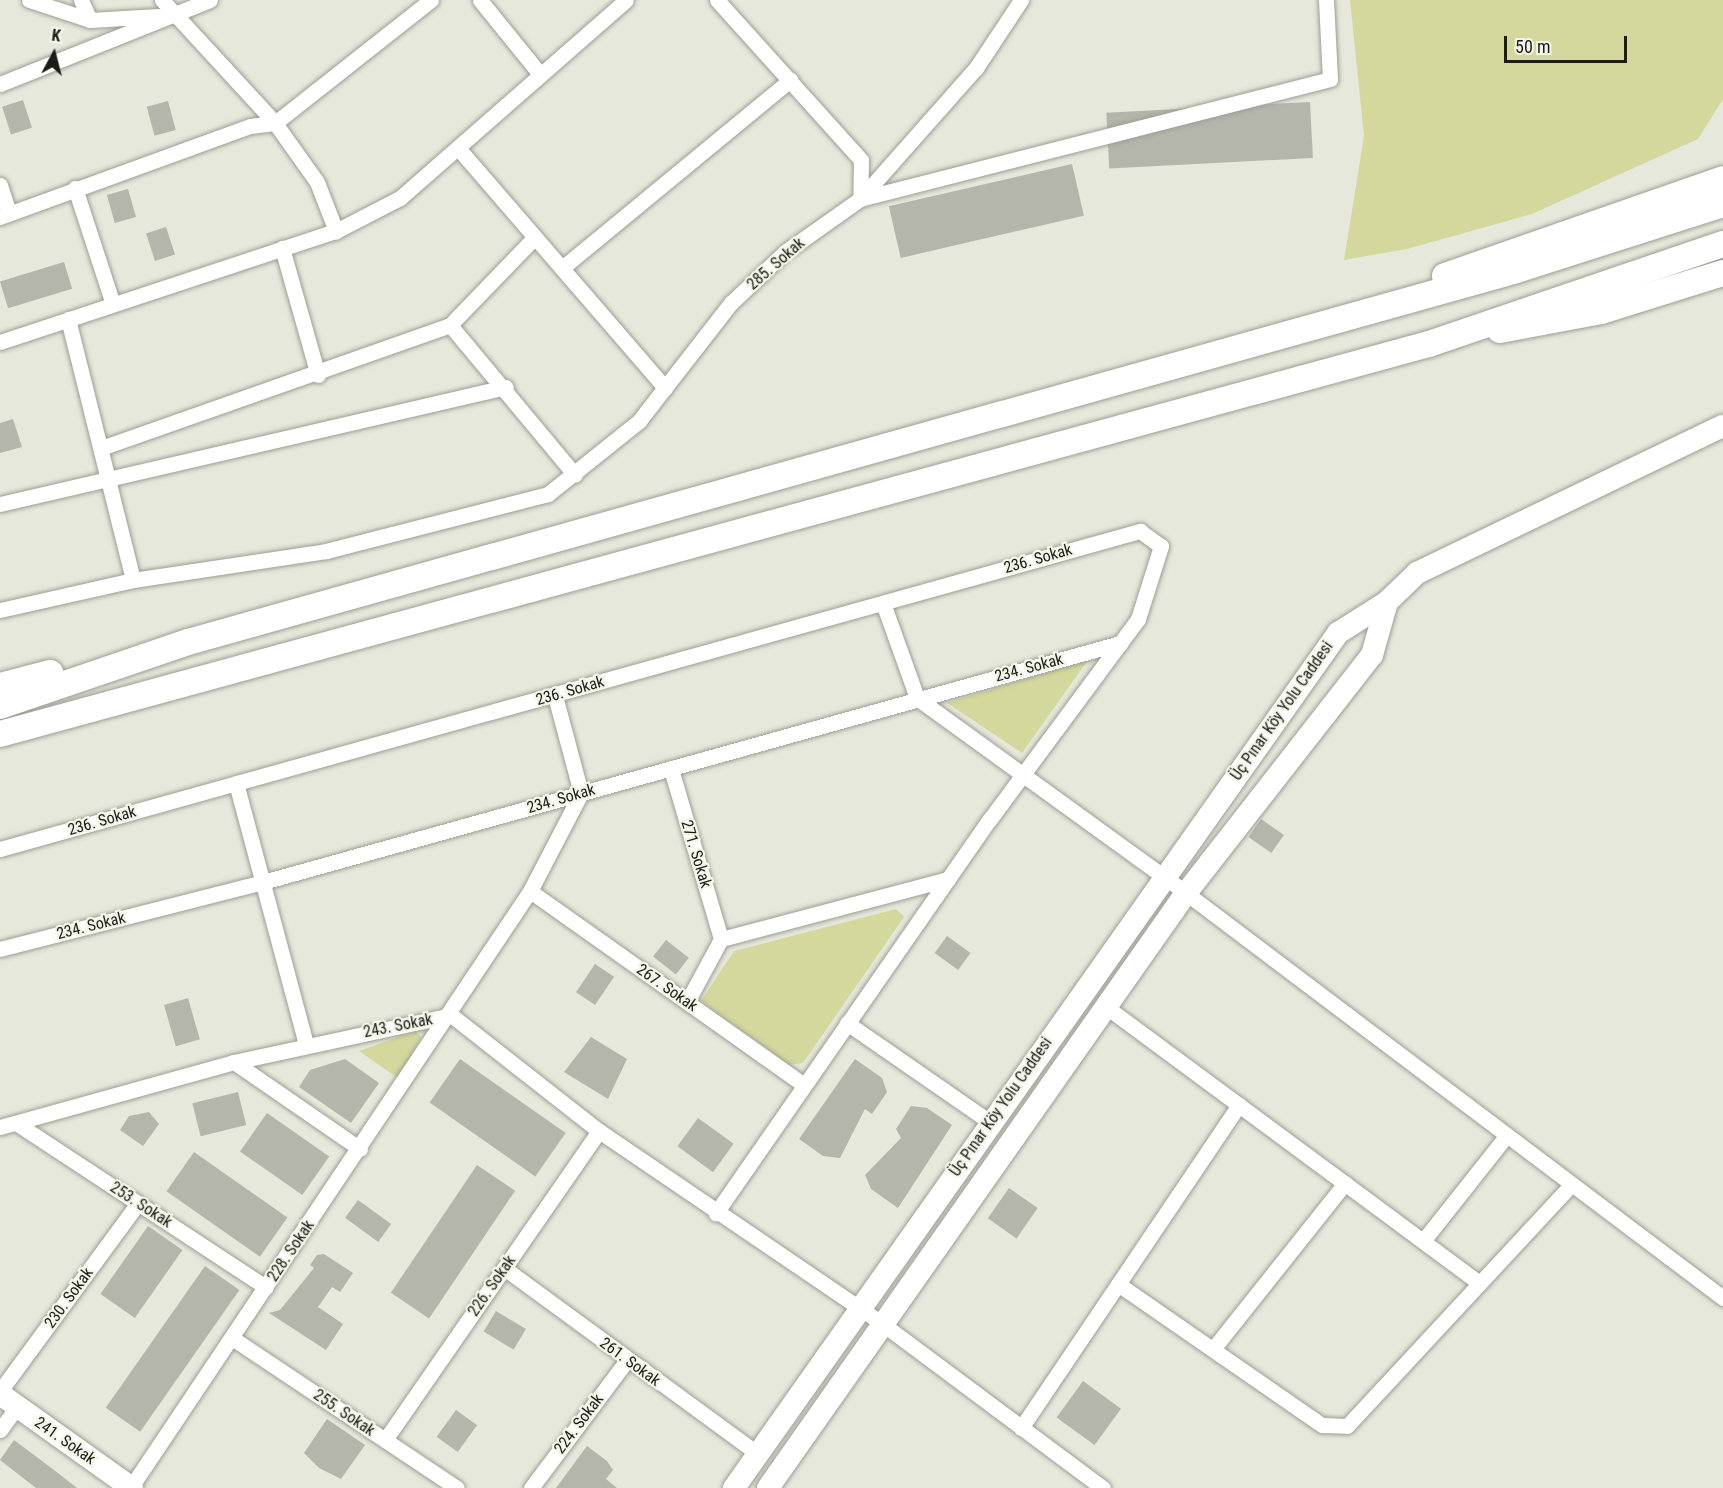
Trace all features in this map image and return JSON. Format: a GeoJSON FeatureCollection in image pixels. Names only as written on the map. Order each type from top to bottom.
{"type":"FeatureCollection","features":[{"type":"Feature","properties":{"kind":"highway"},"geometry":{"type":"LineString","coordinates":[[1351,316],[1492,256],[1723,179]]}},
{"type":"Feature","properties":{"kind":"highway"},"geometry":{"type":"LineString","coordinates":[[0,686],[188,642],[1513,271],[1723,204]]}},
{"type":"Feature","properties":{"kind":"highway"},"geometry":{"type":"LineString","coordinates":[[1429,344],[1524,308],[1723,244]]}},
{"type":"Feature","properties":{"kind":"highway"},"geometry":{"type":"LineString","coordinates":[[0,734],[1429,344],[1601,311],[1723,273]]}},
{"type":"Feature","properties":{"kind":"highway"},"geometry":{"type":"LineString","coordinates":[[0,706],[188,642]]}},
{"type":"Feature","properties":{"kind":"main road"},"geometry":{"type":"LineString","coordinates":[[1387,602],[1417,573],[1723,426]]}},
{"type":"Feature","properties":{"kind":"main road","name":"Üç Pınar Köy Yolu Caddesi"},"geometry":{"type":"LineString","coordinates":[[734,1488],[990,1122],[1338,633],[1387,602]]}},
{"type":"Feature","properties":{"kind":"main road","name":"Üç Pınar Köy Yolu Caddesi"},"geometry":{"type":"LineString","coordinates":[[768,1488],[1186,893],[1372,655],[1387,602]]}},
{"type":"Feature","properties":{"kind":"main road","name":"241. Sokak"},"geometry":{"type":"LineString","coordinates":[[6,1398],[119,1484]]}},
{"type":"Feature","properties":{"kind":"street"},"geometry":{"type":"LineString","coordinates":[[28,0],[90,20],[174,15]]}},
{"type":"Feature","properties":{"kind":"street"},"geometry":{"type":"LineString","coordinates":[[81,0],[90,20]]}},
{"type":"Feature","properties":{"kind":"street"},"geometry":{"type":"LineString","coordinates":[[162,0],[275,123],[317,182],[336,231]]}},
{"type":"Feature","properties":{"kind":"street"},"geometry":{"type":"LineString","coordinates":[[0,84],[210,0]]}},
{"type":"Feature","properties":{"kind":"street"},"geometry":{"type":"LineString","coordinates":[[0,186],[5,215],[250,126],[275,123],[431,0]]}},
{"type":"Feature","properties":{"kind":"street"},"geometry":{"type":"LineString","coordinates":[[480,0],[540,74]]}},
{"type":"Feature","properties":{"kind":"street"},"geometry":{"type":"LineString","coordinates":[[0,342],[336,231],[400,198],[626,0]]}},
{"type":"Feature","properties":{"kind":"street"},"geometry":{"type":"LineString","coordinates":[[717,0],[861,160],[860,200],[1330,79],[1326,0]]}},
{"type":"Feature","properties":{"kind":"street","name":"285. Sokak"},"geometry":{"type":"LineString","coordinates":[[0,610],[133,580],[326,551],[548,494],[575,476],[639,421],[731,303],[785,252],[860,200],[976,68],[1021,0]]}},
{"type":"Feature","properties":{"kind":"street"},"geometry":{"type":"LineString","coordinates":[[562,268],[790,80]]}},
{"type":"Feature","properties":{"kind":"street"},"geometry":{"type":"LineString","coordinates":[[458,148],[665,388]]}},
{"type":"Feature","properties":{"kind":"street"},"geometry":{"type":"LineString","coordinates":[[75,188],[113,304]]}},
{"type":"Feature","properties":{"kind":"street"},"geometry":{"type":"LineString","coordinates":[[101,448],[318,375],[450,325],[534,238]]}},
{"type":"Feature","properties":{"kind":"street"},"geometry":{"type":"LineString","coordinates":[[282,248],[318,375]]}},
{"type":"Feature","properties":{"kind":"street"},"geometry":{"type":"LineString","coordinates":[[68,319],[133,580]]}},
{"type":"Feature","properties":{"kind":"street"},"geometry":{"type":"LineString","coordinates":[[450,325],[506,387],[575,476]]}},
{"type":"Feature","properties":{"kind":"street"},"geometry":{"type":"LineString","coordinates":[[0,504],[108,476],[506,387]]}},
{"type":"Feature","properties":{"kind":"street","name":"236. Sokak"},"geometry":{"type":"LineString","coordinates":[[0,849],[1140,531],[1161,546],[1138,619],[1120,643]]}},
{"type":"Feature","properties":{"kind":"street"},"geometry":{"type":"LineString","coordinates":[[883,603],[917,698],[1164,876],[1723,1298]]}},
{"type":"Feature","properties":{"kind":"street"},"geometry":{"type":"LineString","coordinates":[[716,1213],[948,879],[1120,643]]}},
{"type":"Feature","properties":{"kind":"street","name":"234. Sokak"},"geometry":{"type":"LineString","coordinates":[[0,949],[262,882],[1120,643]]}},
{"type":"Feature","properties":{"kind":"street"},"geometry":{"type":"LineString","coordinates":[[555,696],[581,793]]}},
{"type":"Feature","properties":{"kind":"street","name":"271. Sokak"},"geometry":{"type":"LineString","coordinates":[[670,769],[721,939]]}},
{"type":"Feature","properties":{"kind":"street"},"geometry":{"type":"LineString","coordinates":[[236,783],[306,1045]]}},
{"type":"Feature","properties":{"kind":"street","name":"243. Sokak"},"geometry":{"type":"LineString","coordinates":[[0,1127],[234,1062],[451,1015],[530,891],[581,793]]}},
{"type":"Feature","properties":{"kind":"street"},"geometry":{"type":"LineString","coordinates":[[687,1002],[721,939],[948,879]]}},
{"type":"Feature","properties":{"kind":"street","name":"267. Sokak"},"geometry":{"type":"LineString","coordinates":[[530,891],[804,1085]]}},
{"type":"Feature","properties":{"kind":"street"},"geometry":{"type":"LineString","coordinates":[[1105,1006],[1480,1283]]}},
{"type":"Feature","properties":{"kind":"street"},"geometry":{"type":"LineString","coordinates":[[451,1015],[599,1131],[716,1213],[884,1325],[1102,1488]]}},
{"type":"Feature","properties":{"kind":"street","name":"228. Sokak"},"geometry":{"type":"LineString","coordinates":[[119,1484],[232,1338],[451,1015]]}},
{"type":"Feature","properties":{"kind":"street"},"geometry":{"type":"LineString","coordinates":[[847,1023],[990,1122]]}},
{"type":"Feature","properties":{"kind":"street"},"geometry":{"type":"LineString","coordinates":[[234,1062],[360,1149]]}},
{"type":"Feature","properties":{"kind":"street"},"geometry":{"type":"LineString","coordinates":[[1021,1428],[1239,1105]]}},
{"type":"Feature","properties":{"kind":"street","name":"253. Sokak"},"geometry":{"type":"LineString","coordinates":[[16,1124],[266,1287]]}},
{"type":"Feature","properties":{"kind":"street","name":"226. Sokak"},"geometry":{"type":"LineString","coordinates":[[385,1440],[599,1131]]}},
{"type":"Feature","properties":{"kind":"street"},"geometry":{"type":"LineString","coordinates":[[1423,1240],[1507,1135]]}},
{"type":"Feature","properties":{"kind":"street"},"geometry":{"type":"LineString","coordinates":[[1213,1349],[1345,1183]]}},
{"type":"Feature","properties":{"kind":"street"},"geometry":{"type":"LineString","coordinates":[[1118,1284],[1322,1425],[1347,1426],[1572,1184]]}},
{"type":"Feature","properties":{"kind":"street","name":"230. Sokak"},"geometry":{"type":"LineString","coordinates":[[0,1430],[6,1398],[138,1203]]}},
{"type":"Feature","properties":{"kind":"street","name":"261. Sokak"},"geometry":{"type":"LineString","coordinates":[[504,1268],[758,1454]]}},
{"type":"Feature","properties":{"kind":"street","name":"255. Sokak"},"geometry":{"type":"LineString","coordinates":[[232,1338],[457,1488]]}},
{"type":"Feature","properties":{"kind":"street","name":"224. Sokak"},"geometry":{"type":"LineString","coordinates":[[531,1488],[627,1360]]}},
{"type":"Feature","properties":{"kind":"green space"},"geometry":{"type":"Polygon","coordinates":[[[1350,0],[1723,0],[1723,99],[1698,139],[1532,214],[1407,249],[1344,260],[1364,136],[1350,0]]]}},
{"type":"Feature","properties":{"kind":"green space"},"geometry":{"type":"Polygon","coordinates":[[[1088,660],[1022,753],[947,703],[1088,660]]]}},
{"type":"Feature","properties":{"kind":"green space"},"geometry":{"type":"Polygon","coordinates":[[[896,909],[904,917],[803,1063],[789,1065],[701,1001],[734,951],[896,909]]]}},
{"type":"Feature","properties":{"kind":"green space"},"geometry":{"type":"Polygon","coordinates":[[[415,1031],[421,1037],[399,1079],[359,1051],[415,1031]]]}},
{"type":"Feature","properties":{"kind":"building"},"geometry":{"type":"Polygon","coordinates":[[[23,100],[32,128],[11,134],[2,107],[23,100]]]}},
{"type":"Feature","properties":{"kind":"building"},"geometry":{"type":"Polygon","coordinates":[[[168,101],[176,130],[155,136],[147,107],[168,101]]]}},
{"type":"Feature","properties":{"kind":"building"},"geometry":{"type":"Polygon","coordinates":[[[1310,102],[1313,158],[1109,169],[1106,113],[1310,102]]]}},
{"type":"Feature","properties":{"kind":"building"},"geometry":{"type":"Polygon","coordinates":[[[1072,164],[1084,216],[901,258],[889,206],[1072,164]]]}},
{"type":"Feature","properties":{"kind":"building"},"geometry":{"type":"Polygon","coordinates":[[[128,189],[136,217],[115,223],[107,195],[128,189]]]}},
{"type":"Feature","properties":{"kind":"building"},"geometry":{"type":"Polygon","coordinates":[[[166,227],[175,255],[155,261],[146,233],[166,227]]]}},
{"type":"Feature","properties":{"kind":"building"},"geometry":{"type":"Polygon","coordinates":[[[64,262],[72,289],[8,308],[0,282],[64,262]]]}},
{"type":"Feature","properties":{"kind":"building"},"geometry":{"type":"Polygon","coordinates":[[[13,419],[22,447],[0,453],[0,423],[13,419]]]}},
{"type":"Feature","properties":{"kind":"building"},"geometry":{"type":"Polygon","coordinates":[[[1261,819],[1284,835],[1271,853],[1248,837],[1261,819]]]}},
{"type":"Feature","properties":{"kind":"building"},"geometry":{"type":"Polygon","coordinates":[[[947,936],[970,953],[958,970],[935,953],[947,936]]]}},
{"type":"Feature","properties":{"kind":"building"},"geometry":{"type":"Polygon","coordinates":[[[666,940],[689,958],[676,974],[653,957],[666,940]]]}},
{"type":"Feature","properties":{"kind":"building"},"geometry":{"type":"Polygon","coordinates":[[[595,964],[614,977],[595,1005],[576,992],[595,964]]]}},
{"type":"Feature","properties":{"kind":"building"},"geometry":{"type":"Polygon","coordinates":[[[188,998],[200,1039],[176,1046],[164,1005],[188,998]]]}},
{"type":"Feature","properties":{"kind":"building"},"geometry":{"type":"Polygon","coordinates":[[[591,1037],[627,1059],[608,1099],[564,1072],[591,1037]]]}},
{"type":"Feature","properties":{"kind":"building"},"geometry":{"type":"Polygon","coordinates":[[[345,1059],[379,1083],[351,1123],[299,1087],[310,1070],[345,1059]]]}},
{"type":"Feature","properties":{"kind":"building"},"geometry":{"type":"Polygon","coordinates":[[[460,1059],[566,1133],[535,1176],[430,1102],[460,1059]]]}},
{"type":"Feature","properties":{"kind":"building"},"geometry":{"type":"Polygon","coordinates":[[[855,1059],[882,1078],[887,1092],[872,1114],[865,1109],[840,1158],[823,1156],[799,1139],[855,1059]]]}},
{"type":"Feature","properties":{"kind":"building"},"geometry":{"type":"Polygon","coordinates":[[[238,1092],[246,1125],[201,1136],[192,1103],[238,1092]]]}},
{"type":"Feature","properties":{"kind":"building"},"geometry":{"type":"Polygon","coordinates":[[[911,1106],[927,1108],[952,1125],[898,1208],[871,1189],[865,1175],[901,1138],[896,1129],[911,1106]]]}},
{"type":"Feature","properties":{"kind":"building"},"geometry":{"type":"Polygon","coordinates":[[[149,1112],[159,1124],[143,1146],[120,1130],[129,1116],[149,1112]]]}},
{"type":"Feature","properties":{"kind":"building"},"geometry":{"type":"Polygon","coordinates":[[[267,1113],[329,1157],[302,1195],[240,1152],[267,1113]]]}},
{"type":"Feature","properties":{"kind":"building"},"geometry":{"type":"Polygon","coordinates":[[[698,1118],[734,1144],[713,1172],[677,1146],[698,1118]]]}},
{"type":"Feature","properties":{"kind":"building"},"geometry":{"type":"Polygon","coordinates":[[[194,1152],[287,1217],[260,1257],[166,1191],[194,1152]]]}},
{"type":"Feature","properties":{"kind":"building"},"geometry":{"type":"Polygon","coordinates":[[[477,1165],[515,1191],[429,1318],[391,1293],[477,1165]]]}},
{"type":"Feature","properties":{"kind":"building"},"geometry":{"type":"Polygon","coordinates":[[[1009,1188],[1038,1208],[1016,1238],[988,1218],[1009,1188]]]}},
{"type":"Feature","properties":{"kind":"building"},"geometry":{"type":"Polygon","coordinates":[[[358,1200],[391,1224],[378,1242],[345,1218],[358,1200]]]}},
{"type":"Feature","properties":{"kind":"building"},"geometry":{"type":"Polygon","coordinates":[[[148,1226],[182,1250],[135,1318],[100,1294],[148,1226]]]}},
{"type":"Feature","properties":{"kind":"building"},"geometry":{"type":"Polygon","coordinates":[[[324,1254],[353,1273],[340,1292],[332,1287],[318,1307],[343,1324],[326,1350],[269,1313],[280,1310],[314,1268],[310,1265],[317,1255],[324,1254]]]}},
{"type":"Feature","properties":{"kind":"building"},"geometry":{"type":"Polygon","coordinates":[[[205,1266],[239,1290],[140,1432],[106,1408],[205,1266]]]}},
{"type":"Feature","properties":{"kind":"building"},"geometry":{"type":"Polygon","coordinates":[[[496,1311],[526,1329],[514,1350],[484,1332],[496,1311]]]}},
{"type":"Feature","properties":{"kind":"building"},"geometry":{"type":"Polygon","coordinates":[[[1083,1381],[1121,1409],[1095,1445],[1057,1417],[1083,1381]]]}},
{"type":"Feature","properties":{"kind":"building"},"geometry":{"type":"Polygon","coordinates":[[[456,1410],[477,1425],[458,1452],[437,1437],[456,1410]]]}},
{"type":"Feature","properties":{"kind":"building"},"geometry":{"type":"Polygon","coordinates":[[[327,1419],[365,1445],[341,1479],[319,1468],[304,1453],[327,1419]]]}},
{"type":"Feature","properties":{"kind":"building"},"geometry":{"type":"Polygon","coordinates":[[[14,1440],[77,1488],[36,1488],[0,1460],[14,1440]]]}},
{"type":"Feature","properties":{"kind":"building"},"geometry":{"type":"Polygon","coordinates":[[[587,1446],[607,1461],[613,1470],[606,1479],[617,1488],[556,1488],[587,1446]]]}}]}
